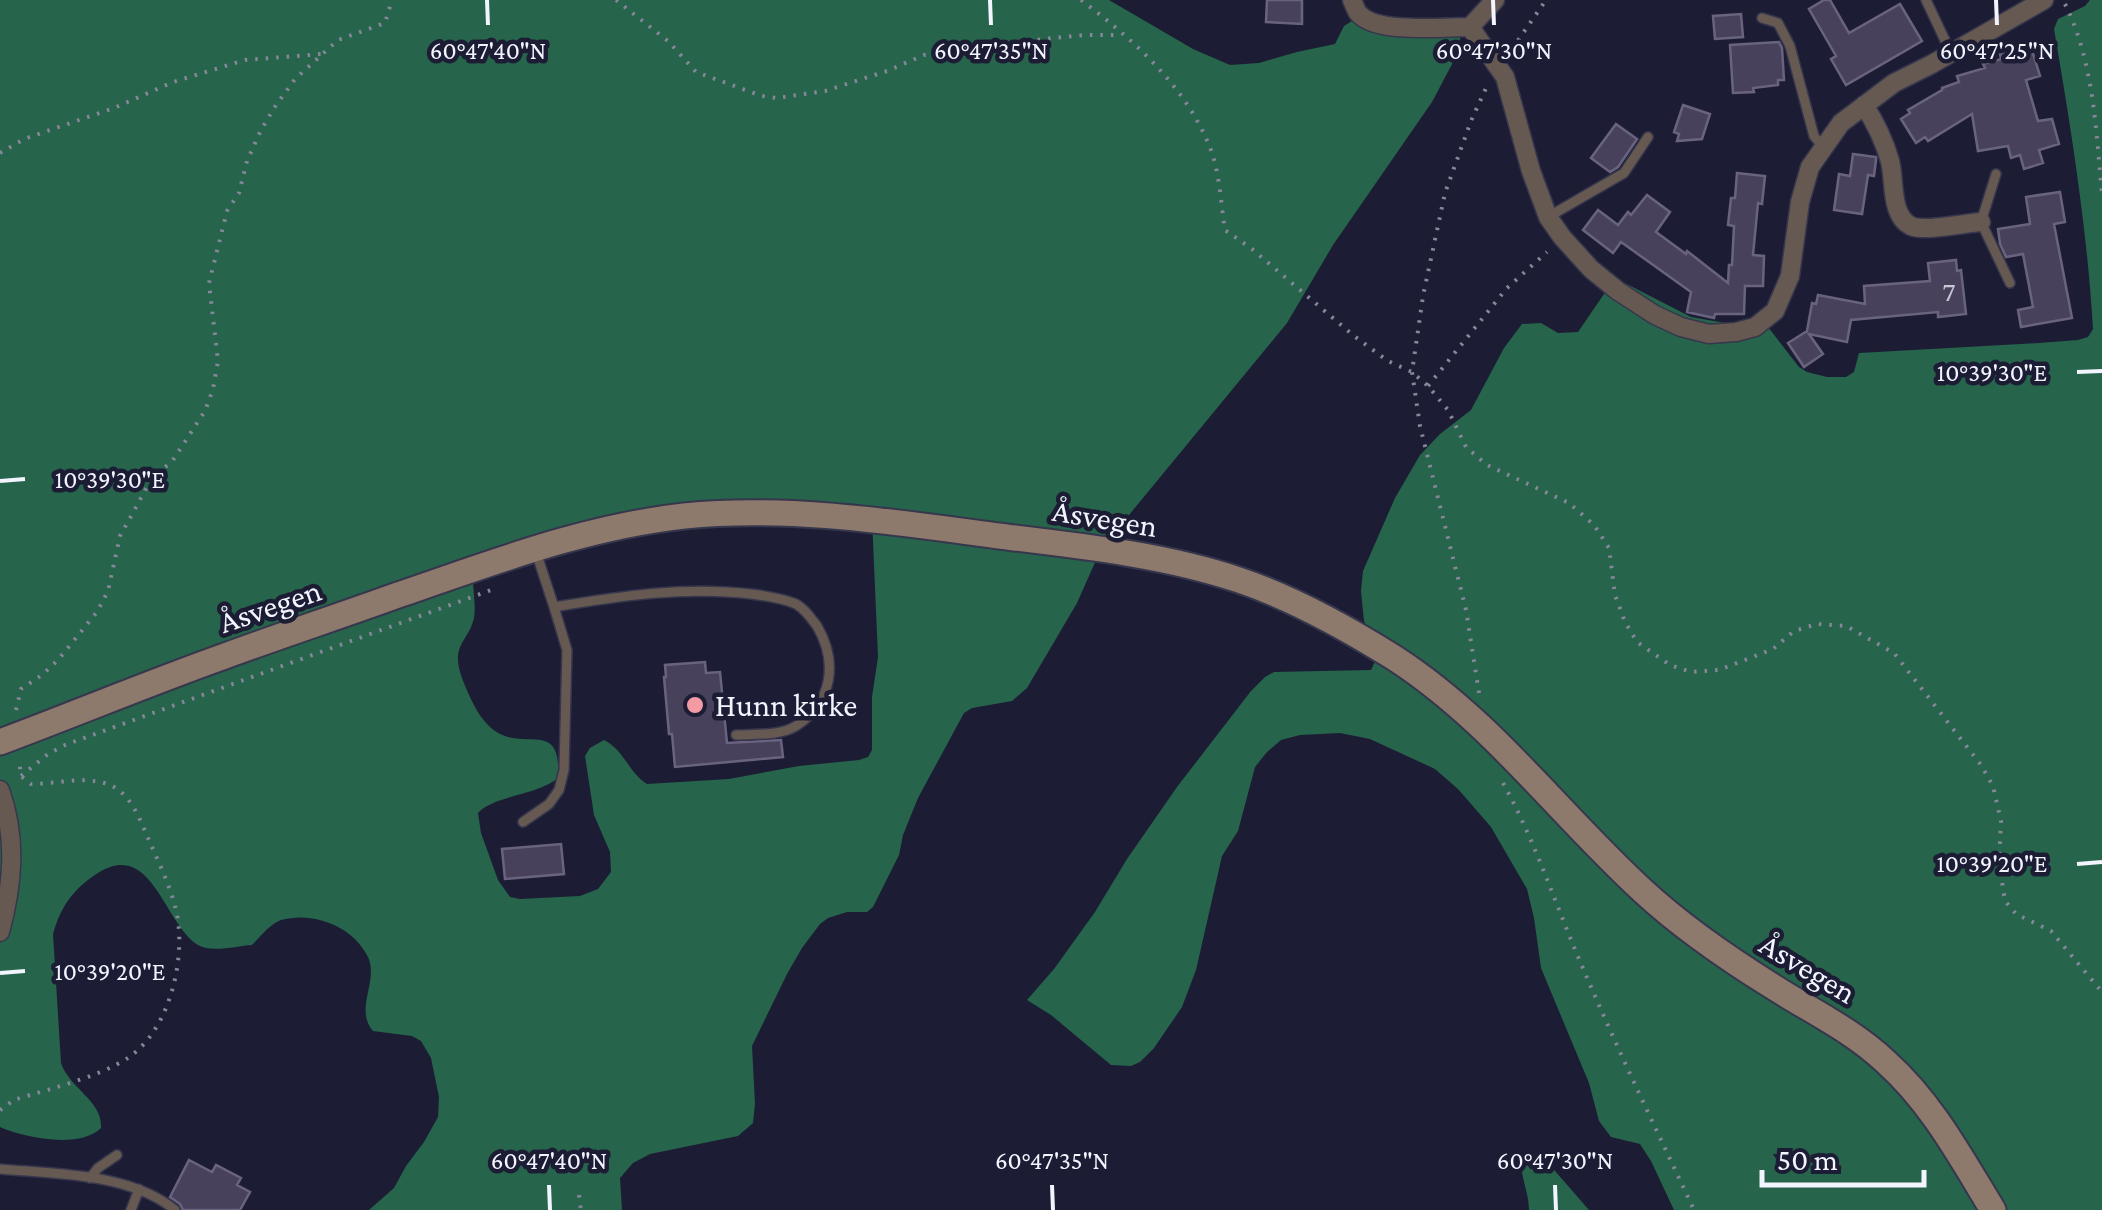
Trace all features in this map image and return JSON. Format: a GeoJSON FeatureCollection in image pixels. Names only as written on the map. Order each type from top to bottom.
{"type":"FeatureCollection","features":[{"type":"Feature","properties":{"kind":"main road","name":"Åsvegen"},"geometry":{"type":"LineString","coordinates":[[8,739],[225,656],[534,548],[598,530],[681,517],[806,512],[1176,562],[1244,582],[1324,616],[1397,660],[1451,699],[1518,760],[1647,895],[1713,947],[1849,1031],[1905,1080],[1939,1123],[1993,1210]]}},
{"type":"Feature","properties":{"kind":"street"},"geometry":{"type":"LineString","coordinates":[[1352,0],[1358,14],[1370,22],[1398,27],[1470,27],[1496,0]]}},
{"type":"Feature","properties":{"kind":"street"},"geometry":{"type":"LineString","coordinates":[[1470,27],[1504,77],[1530,171],[1548,216],[1562,237],[1618,291],[1681,327],[1709,334],[1755,326],[1775,311],[1790,276],[1800,202],[1810,167],[1841,124],[1894,82],[2044,0]]}},
{"type":"Feature","properties":{"kind":"street"},"geometry":{"type":"LineString","coordinates":[[1864,104],[1877,125],[1902,218],[1912,227],[1922,228],[1981,222]]}},
{"type":"Feature","properties":{"kind":"street"},"geometry":{"type":"LineString","coordinates":[[0,932],[11,884],[12,856],[4,786]]}},
{"type":"Feature","properties":{"kind":"lane"},"geometry":{"type":"LineString","coordinates":[[1926,0],[1951,54]]}},
{"type":"Feature","properties":{"kind":"lane"},"geometry":{"type":"LineString","coordinates":[[1762,18],[1778,23],[1790,46],[1814,136],[1823,147]]}},
{"type":"Feature","properties":{"kind":"lane"},"geometry":{"type":"LineString","coordinates":[[1548,216],[1624,173],[1648,138]]}},
{"type":"Feature","properties":{"kind":"lane"},"geometry":{"type":"LineString","coordinates":[[1996,174],[1981,222],[2010,284]]}},
{"type":"Feature","properties":{"kind":"lane"},"geometry":{"type":"LineString","coordinates":[[522,822],[549,804],[564,770],[567,650],[534,548]]}},
{"type":"Feature","properties":{"kind":"lane"},"geometry":{"type":"LineString","coordinates":[[554,607],[630,595],[719,590],[774,597],[799,605],[814,621],[829,654],[829,681],[824,694],[796,726],[736,736]]}},
{"type":"Feature","properties":{"kind":"lane"},"geometry":{"type":"LineString","coordinates":[[90,1178],[117,1156]]}},
{"type":"Feature","properties":{"kind":"lane"},"geometry":{"type":"LineString","coordinates":[[0,1169],[90,1178],[140,1190],[176,1210]]}},
{"type":"Feature","properties":{"kind":"lane"},"geometry":{"type":"LineString","coordinates":[[131,1210],[140,1190]]}},
{"type":"Feature","properties":{"kind":"path"},"geometry":{"type":"LineString","coordinates":[[0,1110],[14,1100],[116,1066],[141,1048],[162,1016],[173,985],[179,927],[175,907],[132,805],[118,789],[98,781],[31,784],[22,776],[8,739],[21,689],[58,660],[96,612],[108,591],[120,536],[134,508],[150,481],[173,460],[205,411],[218,360],[208,283],[227,211],[274,108],[295,79],[338,40],[385,23],[392,0]]}},
{"type":"Feature","properties":{"kind":"path"},"geometry":{"type":"LineString","coordinates":[[616,0],[668,41],[696,72],[776,98],[825,91],[924,55],[1014,42],[1124,35]]}},
{"type":"Feature","properties":{"kind":"path"},"geometry":{"type":"LineString","coordinates":[[1081,0],[1146,55],[1196,115],[1213,156],[1226,230],[1354,336],[1428,386],[1448,410],[1466,447],[1486,464],[1568,503],[1594,525],[1609,548],[1616,595],[1637,642],[1670,665],[1691,672],[1719,670],[1773,650],[1794,631],[1816,624],[1846,626],[1894,653],[1982,765],[1993,786],[2001,821],[1999,862],[2004,901],[2016,914],[2051,931],[2102,992]]}},
{"type":"Feature","properties":{"kind":"path"},"geometry":{"type":"LineString","coordinates":[[1480,725],[1472,644],[1420,426],[1412,372],[1423,296],[1446,193],[1471,121],[1492,76],[1546,0]]}},
{"type":"Feature","properties":{"kind":"path"},"geometry":{"type":"LineString","coordinates":[[2062,0],[2076,26],[2084,54],[2102,195]]}},
{"type":"Feature","properties":{"kind":"path"},"geometry":{"type":"LineString","coordinates":[[0,153],[24,139],[114,108],[173,82],[245,60],[323,54]]}},
{"type":"Feature","properties":{"kind":"path"},"geometry":{"type":"LineString","coordinates":[[1428,386],[1506,288],[1562,237]]}},
{"type":"Feature","properties":{"kind":"path"},"geometry":{"type":"LineString","coordinates":[[4,786],[65,744],[504,585]]}},
{"type":"Feature","properties":{"kind":"path"},"geometry":{"type":"LineString","coordinates":[[1500,778],[1544,868],[1605,1020],[1694,1210]]}},
{"type":"Feature","properties":{"kind":"path"},"geometry":{"type":"LineString","coordinates":[[579,1196],[582,1210]]}},
{"type":"Feature","properties":{"kind":"green space"},"geometry":{"type":"Polygon","coordinates":[[[0,0],[1109,0],[1193,49],[1230,65],[1259,63],[1335,44],[1344,26],[1352,21],[1460,17],[1460,49],[1432,102],[1333,245],[1287,323],[1101,549],[1077,603],[1027,688],[1012,701],[964,713],[918,798],[899,855],[873,907],[867,912],[847,912],[828,918],[802,948],[752,1046],[753,1123],[738,1136],[650,1154],[633,1163],[620,1178],[622,1210],[369,1210],[394,1188],[424,1142],[438,1117],[439,1097],[431,1058],[421,1041],[412,1036],[373,1031],[368,1022],[371,966],[361,946],[331,924],[293,918],[277,922],[252,945],[204,947],[186,934],[144,875],[132,867],[116,865],[98,873],[75,892],[53,934],[61,1063],[97,1110],[101,1128],[66,1140],[37,1138],[0,1127],[0,0]],[[696,509],[473,579],[474,618],[458,658],[471,700],[495,731],[506,737],[548,742],[558,760],[558,778],[549,784],[494,802],[478,813],[498,880],[510,897],[580,896],[598,889],[611,872],[610,852],[594,815],[585,756],[604,740],[647,784],[729,779],[868,757],[872,750],[872,697],[878,657],[872,518],[867,509],[696,509]]]}},
{"type":"Feature","properties":{"kind":"green space"},"geometry":{"type":"Polygon","coordinates":[[[2090,0],[2102,0],[2102,1210],[1674,1210],[1640,1144],[1611,1137],[1599,1121],[1589,1083],[1541,968],[1527,889],[1491,827],[1435,769],[1370,739],[1340,733],[1281,740],[1255,767],[1238,831],[1222,856],[1196,970],[1182,1007],[1140,1062],[1131,1066],[1111,1065],[1027,1000],[1095,912],[1177,787],[1265,677],[1274,672],[1371,670],[1375,661],[1373,641],[1364,621],[1363,571],[1395,498],[1420,455],[1471,410],[1504,348],[1522,324],[1541,323],[1558,333],[1578,332],[1615,278],[1691,317],[1731,324],[1760,323],[1768,327],[1799,367],[1827,377],[1846,377],[1854,372],[1859,353],[2088,337],[2093,329],[2087,253],[2054,29],[2058,19],[2090,0]]]}},
{"type":"Feature","properties":{"kind":"green space"},"geometry":{"type":"Polygon","coordinates":[[[1529,1158],[1548,1163],[1589,1210],[1529,1210],[1521,1162],[1529,1158]]]}},
{"type":"Feature","properties":{"kind":"building"},"geometry":{"type":"Polygon","coordinates":[[[1267,0],[1302,0],[1302,24],[1266,22],[1267,0]]]}},
{"type":"Feature","properties":{"kind":"building"},"geometry":{"type":"Polygon","coordinates":[[[1830,0],[1849,33],[1900,4],[1922,41],[1846,85],[1831,59],[1836,56],[1809,9],[1830,0]]]}},
{"type":"Feature","properties":{"kind":"building"},"geometry":{"type":"Polygon","coordinates":[[[1741,14],[1743,37],[1715,39],[1713,16],[1741,14]]]}},
{"type":"Feature","properties":{"kind":"building"},"geometry":{"type":"Polygon","coordinates":[[[1779,42],[1784,80],[1778,80],[1778,85],[1753,88],[1754,92],[1733,93],[1730,45],[1779,42]]]}},
{"type":"Feature","properties":{"kind":"building"},"geometry":{"type":"Polygon","coordinates":[[[2021,47],[2022,53],[2032,50],[2040,76],[2026,80],[2038,121],[2052,119],[2059,144],[2039,150],[2043,163],[2024,169],[2020,155],[2011,158],[2008,146],[1978,151],[1972,114],[1928,141],[1925,137],[1916,143],[1901,119],[1910,113],[1908,110],[1959,82],[1957,76],[1985,68],[1983,64],[2001,59],[2000,54],[2021,47]]]}},
{"type":"Feature","properties":{"kind":"building"},"geometry":{"type":"Polygon","coordinates":[[[1683,105],[1710,114],[1702,139],[1677,141],[1679,134],[1674,132],[1683,105]]]}},
{"type":"Feature","properties":{"kind":"building"},"geometry":{"type":"Polygon","coordinates":[[[1616,124],[1637,139],[1618,167],[1610,172],[1591,158],[1616,124]]]}},
{"type":"Feature","properties":{"kind":"building"},"geometry":{"type":"Polygon","coordinates":[[[1853,154],[1876,157],[1874,176],[1868,175],[1862,214],[1834,210],[1839,174],[1850,176],[1853,154]]]}},
{"type":"Feature","properties":{"kind":"building"},"geometry":{"type":"Polygon","coordinates":[[[1737,173],[1765,176],[1753,255],[1764,256],[1763,286],[1745,286],[1744,314],[1715,314],[1714,318],[1687,312],[1691,292],[1621,242],[1613,253],[1583,230],[1598,210],[1618,225],[1647,195],[1670,212],[1656,232],[1728,283],[1734,226],[1728,225],[1737,173]]]}},
{"type":"Feature","properties":{"kind":"building"},"geometry":{"type":"Polygon","coordinates":[[[2060,192],[2065,222],[2054,224],[2072,318],[2021,327],[2018,310],[2033,307],[2023,254],[2006,257],[1998,229],[2030,224],[2026,197],[2060,192]]]}},
{"type":"Feature","properties":{"kind":"building"},"geometry":{"type":"Polygon","coordinates":[[[1956,260],[1957,271],[1961,270],[1966,314],[1938,317],[1938,312],[1851,320],[1847,342],[1809,334],[1823,354],[1804,367],[1788,343],[1807,331],[1812,303],[1816,304],[1818,295],[1865,304],[1864,286],[1930,281],[1928,263],[1956,260]]]}},
{"type":"Feature","properties":{"kind":"building","name":"Hunn kirke"},"geometry":{"type":"Polygon","coordinates":[[[705,662],[706,673],[720,672],[727,743],[781,740],[783,757],[675,767],[665,665],[705,662]]]}},
{"type":"Feature","properties":{"kind":"building"},"geometry":{"type":"Polygon","coordinates":[[[561,844],[564,874],[505,879],[502,849],[561,844]]]}},
{"type":"Feature","properties":{"kind":"building"},"geometry":{"type":"Polygon","coordinates":[[[189,1160],[212,1172],[216,1165],[241,1178],[237,1185],[250,1192],[240,1210],[183,1210],[170,1197],[189,1160]]]}},
{"type":"Feature","properties":{"kind":"place","name":"Hunn kirke"},"geometry":{"type":"Point","coordinates":[695,705]}}]}
